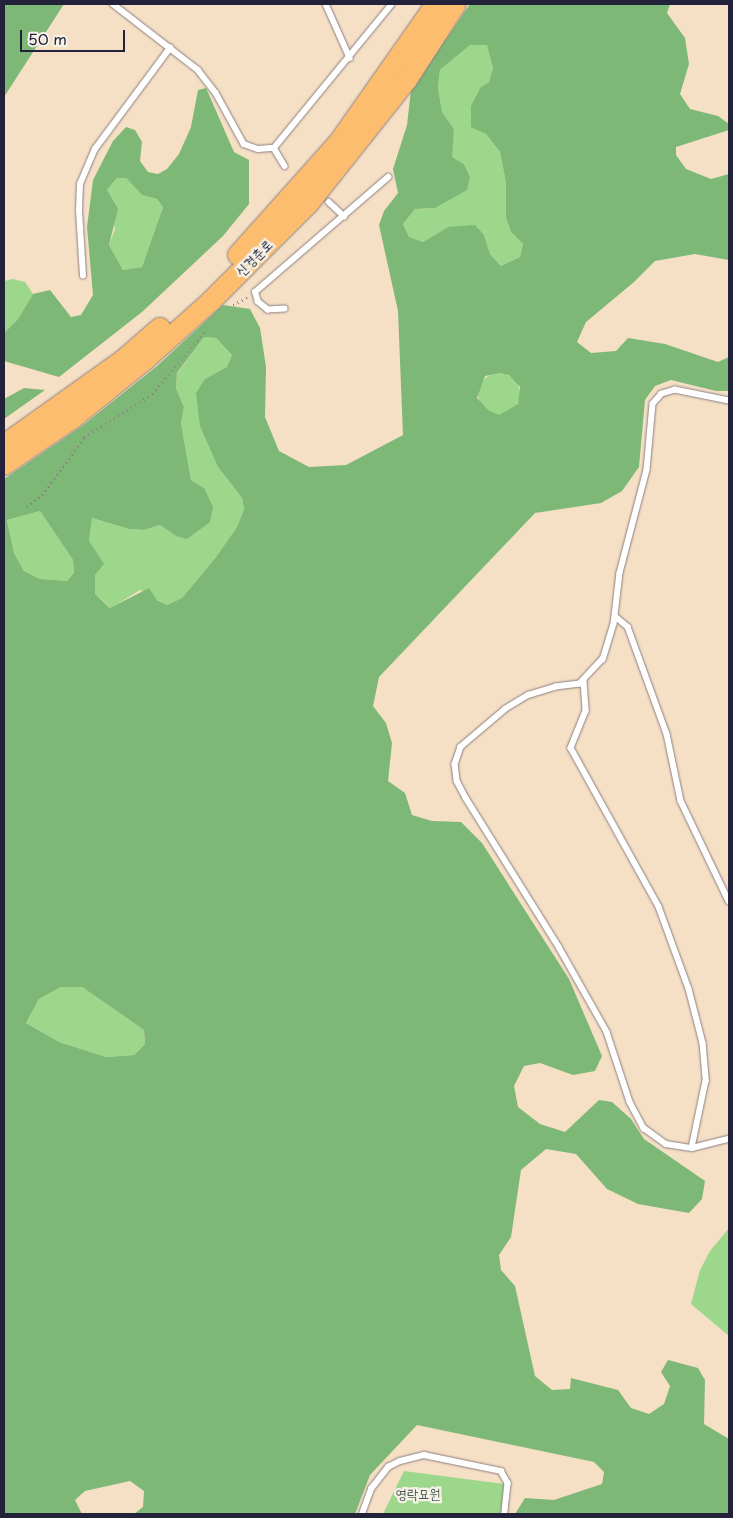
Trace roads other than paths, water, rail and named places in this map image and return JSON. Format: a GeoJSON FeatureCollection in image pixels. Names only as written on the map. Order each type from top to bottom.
{"type":"FeatureCollection","features":[{"type":"Feature","properties":{"kind":"highway","name":"신경춘로"},"geometry":{"type":"LineString","coordinates":[[4,445],[123,360],[205,288],[268,223],[338,142],[436,4]]}},
{"type":"Feature","properties":{"kind":"highway","name":"신경춘로"},"geometry":{"type":"LineString","coordinates":[[4,465],[72,420],[146,359],[211,301],[309,203],[407,80],[456,4]]}},
{"type":"Feature","properties":{"kind":"lane"},"geometry":{"type":"LineString","coordinates":[[113,4],[198,70],[216,93],[244,144],[258,149],[274,148],[350,58],[392,4]]}},
{"type":"Feature","properties":{"kind":"lane"},"geometry":{"type":"LineString","coordinates":[[326,4],[350,58]]}},
{"type":"Feature","properties":{"kind":"lane"},"geometry":{"type":"LineString","coordinates":[[83,276],[78,211],[80,184],[95,149],[170,48]]}},
{"type":"Feature","properties":{"kind":"lane"},"geometry":{"type":"LineString","coordinates":[[274,148],[285,166]]}},
{"type":"Feature","properties":{"kind":"lane"},"geometry":{"type":"LineString","coordinates":[[285,309],[268,310],[258,302],[255,292],[388,177]]}},
{"type":"Feature","properties":{"kind":"lane"},"geometry":{"type":"LineString","coordinates":[[329,202],[344,216]]}},
{"type":"Feature","properties":{"kind":"lane"},"geometry":{"type":"LineString","coordinates":[[729,401],[675,390],[662,394],[653,404],[647,470],[620,573],[615,616],[603,659],[584,681],[529,695],[474,734],[461,747],[455,764],[457,781],[585,991],[607,1032],[630,1102],[644,1128],[666,1144],[692,1148],[729,1139]]}},
{"type":"Feature","properties":{"kind":"lane"},"geometry":{"type":"LineString","coordinates":[[615,616],[628,627],[666,734],[682,802],[729,901]]}},
{"type":"Feature","properties":{"kind":"lane"},"geometry":{"type":"LineString","coordinates":[[584,681],[586,711],[571,748],[659,907],[684,972],[703,1043],[706,1082],[692,1148]]}},
{"type":"Feature","properties":{"kind":"lane"},"geometry":{"type":"LineString","coordinates":[[362,1514],[371,1489],[388,1467],[411,1457],[424,1455],[501,1471],[508,1483],[505,1514]]}},
{"type":"Feature","properties":{"kind":"park label","name":"영락묘원"},"geometry":{"type":"Point","coordinates":[418,1494]}}]}
